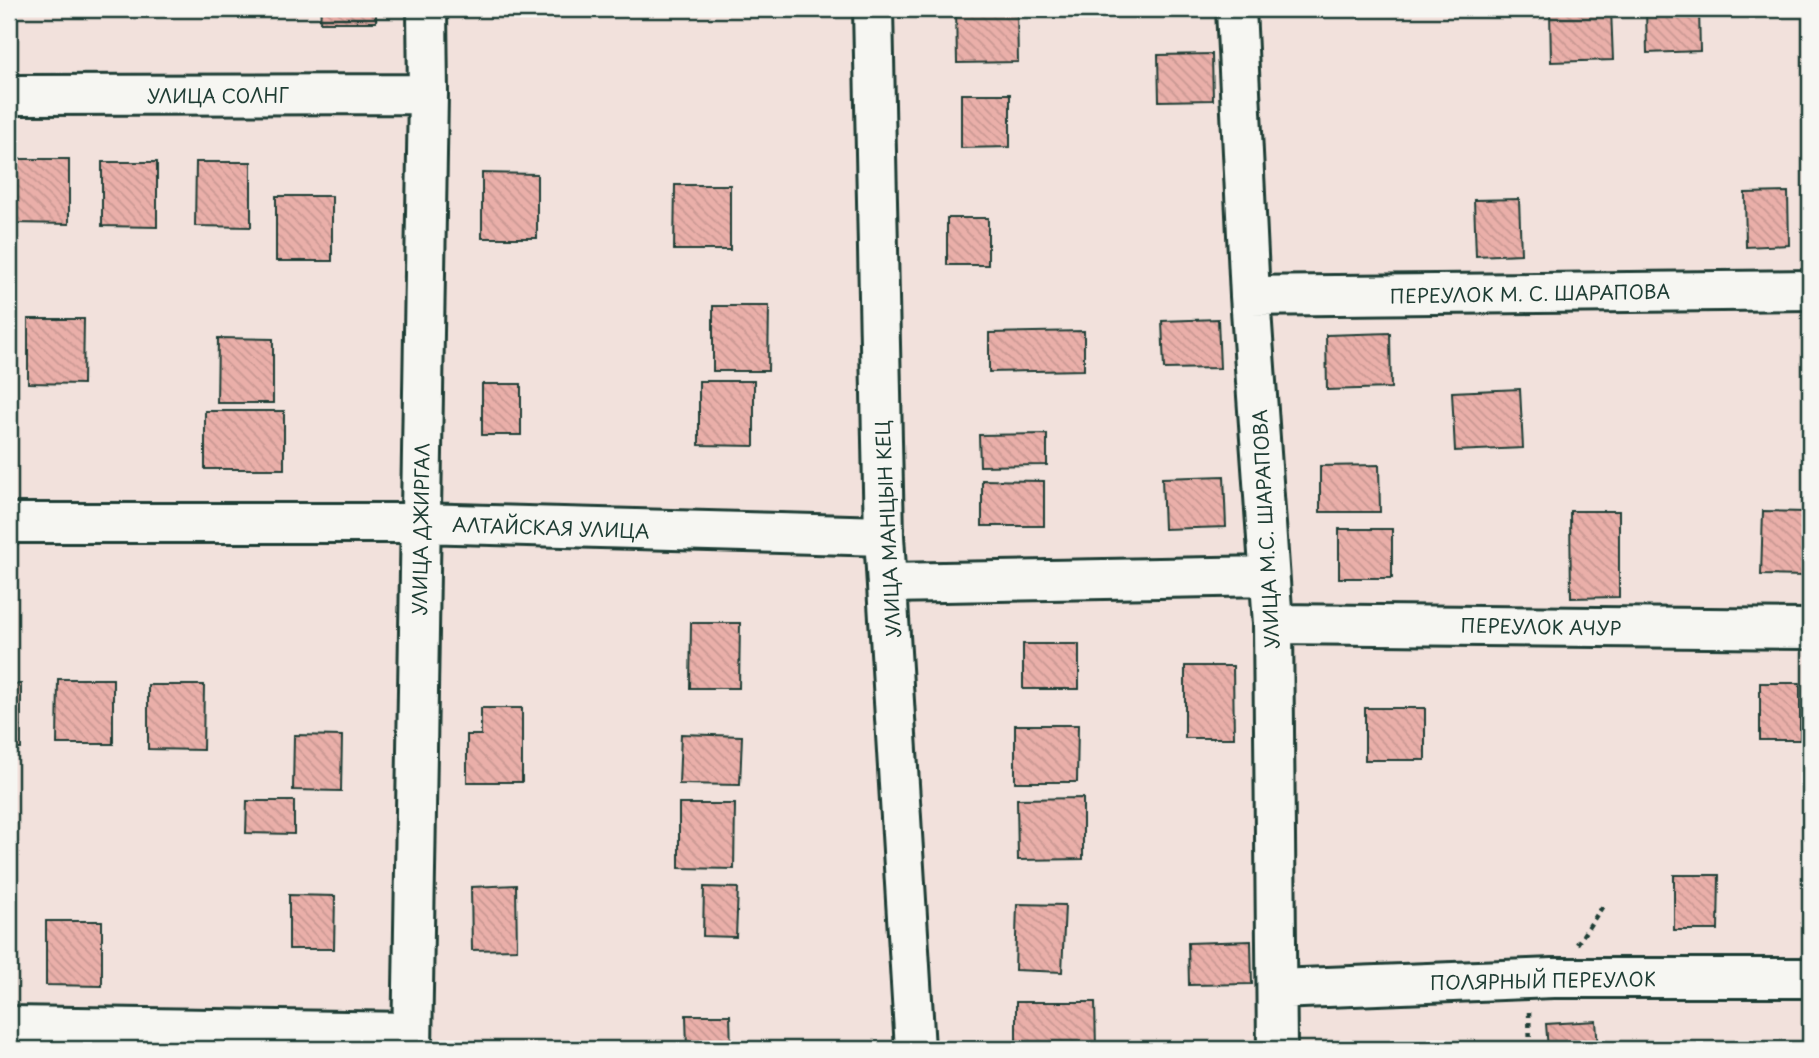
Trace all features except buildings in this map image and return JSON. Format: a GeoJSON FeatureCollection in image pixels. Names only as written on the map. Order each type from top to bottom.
{"type":"FeatureCollection","features":[{"type":"Feature","properties":{"kind":"street","name":"УЛИЦА ДЖИРГАЛ"},"geometry":{"type":"LineString","coordinates":[[412,1041],[428,94],[427,9]]}},
{"type":"Feature","properties":{"kind":"street","name":"УЛИЦА МАНЦЫН КЕЦ"},"geometry":{"type":"LineString","coordinates":[[873,9],[884,536],[915,1049]]}},
{"type":"Feature","properties":{"kind":"street","name":"УЛИЦА М.С. ШАРАПОВА"},"geometry":{"type":"LineString","coordinates":[[1236,9],[1250,296],[1273,624],[1277,1049]]}},
{"type":"Feature","properties":{"kind":"street","name":"УЛИЦА СОЛНГ"},"geometry":{"type":"LineString","coordinates":[[9,95],[428,94]]}},
{"type":"Feature","properties":{"kind":"street","name":"ПЕРЕУЛОК М. С. ШАРАПОВА"},"geometry":{"type":"LineString","coordinates":[[1250,296],[1810,290]]}},
{"type":"Feature","properties":{"kind":"street","name":"АЛТАЙСКАЯ УЛИЦА"},"geometry":{"type":"LineString","coordinates":[[9,523],[420,523],[884,536]]}},
{"type":"Feature","properties":{"kind":"street"},"geometry":{"type":"LineString","coordinates":[[888,583],[1269,576]]}},
{"type":"Feature","properties":{"kind":"street","name":"ПЕРЕУЛОК АЧУР"},"geometry":{"type":"LineString","coordinates":[[1273,624],[1810,629]]}},
{"type":"Feature","properties":{"kind":"street","name":"ПОЛЯРНЫЙ ПЕРЕУЛОК"},"geometry":{"type":"LineString","coordinates":[[1277,989],[1553,978],[1810,978]]}},
{"type":"Feature","properties":{"kind":"street"},"geometry":{"type":"LineString","coordinates":[[9,1026],[412,1041]]}}]}
